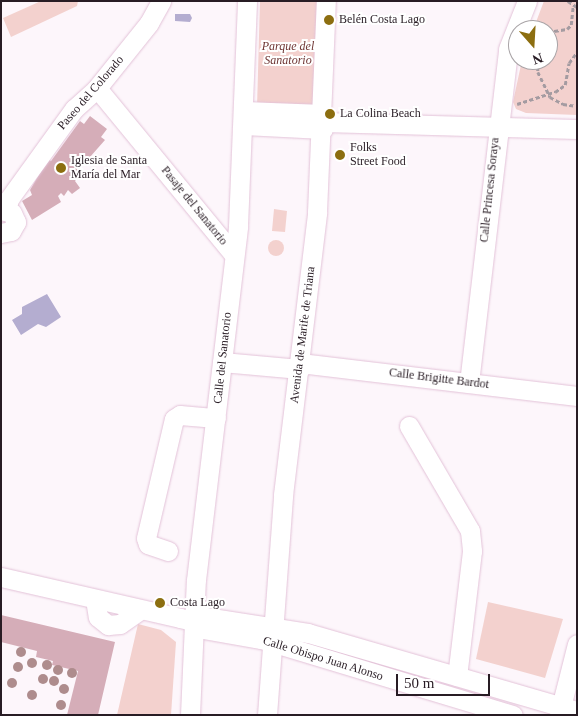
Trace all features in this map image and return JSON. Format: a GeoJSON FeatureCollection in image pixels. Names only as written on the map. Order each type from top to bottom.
{"type":"FeatureCollection","features":[{"type":"Feature","properties":{"kind":"street","name":"Paseo del Colorado"},"geometry":{"type":"LineString","coordinates":[[4,210],[9,199],[74,109],[97,88],[149,23],[161,1]]}},
{"type":"Feature","properties":{"kind":"street","name":"Calle del Sanatorio"},"geometry":{"type":"LineString","coordinates":[[190,715],[193,621],[234,255],[244,118],[247,1]]}},
{"type":"Feature","properties":{"kind":"street","name":"Avenida de Marife de Triana"},"geometry":{"type":"LineString","coordinates":[[267,715],[270,634],[283,495],[301,363],[323,122],[326,1]]}},
{"type":"Feature","properties":{"kind":"street","name":"Calle Princesa Soraya"},"geometry":{"type":"LineString","coordinates":[[469,383],[497,126],[508,49],[527,1]]}},
{"type":"Feature","properties":{"kind":"street","name":"Pasaje del Sanatorio"},"geometry":{"type":"LineString","coordinates":[[97,88],[234,255]]}},
{"type":"Feature","properties":{"kind":"street"},"geometry":{"type":"LineString","coordinates":[[244,118],[577,129]]}},
{"type":"Feature","properties":{"kind":"street"},"geometry":{"type":"LineString","coordinates":[[1,233],[12,231],[16,224],[15,216],[4,210]]}},
{"type":"Feature","properties":{"kind":"street","name":"Calle Brigitte Bardot"},"geometry":{"type":"LineString","coordinates":[[223,355],[577,396]]}},
{"type":"Feature","properties":{"kind":"street"},"geometry":{"type":"LineString","coordinates":[[168,552],[148,544],[146,538],[174,419],[180,415],[216,418]]}},
{"type":"Feature","properties":{"kind":"street"},"geometry":{"type":"LineString","coordinates":[[410,426],[470,531],[472,551],[457,676]]}},
{"type":"Feature","properties":{"kind":"street","name":"Calle Obispo Juan Alonso"},"geometry":{"type":"LineString","coordinates":[[1,577],[193,621],[201,629],[270,634],[308,633],[457,676],[565,711]]}},
{"type":"Feature","properties":{"kind":"street","name":"Calle Obispo Juan Alonso"},"geometry":{"type":"LineString","coordinates":[[270,634],[305,655],[513,715]]}},
{"type":"Feature","properties":{"kind":"street"},"geometry":{"type":"LineString","coordinates":[[565,711],[577,644]]}},
{"type":"Feature","properties":{"kind":"street"},"geometry":{"type":"LineString","coordinates":[[269,669],[280,660],[305,655]]}},
{"type":"Feature","properties":{"kind":"path"},"geometry":{"type":"LineString","coordinates":[[558,30],[567,29],[574,18],[575,7],[568,1]]}},
{"type":"Feature","properties":{"kind":"path"},"geometry":{"type":"LineString","coordinates":[[510,107],[532,97],[548,94],[565,85],[569,63],[577,52]]}},
{"type":"Feature","properties":{"kind":"path"},"geometry":{"type":"LineString","coordinates":[[538,70],[548,94],[562,104],[577,106]]}},
{"type":"Feature","properties":{"kind":"green space"},"geometry":{"type":"Polygon","coordinates":[[[41,1],[78,1],[77,6],[11,37],[3,18],[41,1]]]}},
{"type":"Feature","properties":{"kind":"green space","name":"Parque del Sanatorio"},"geometry":{"type":"Polygon","coordinates":[[[260,1],[319,1],[316,109],[257,107],[260,1]]]}},
{"type":"Feature","properties":{"kind":"green space"},"geometry":{"type":"Polygon","coordinates":[[[544,1],[577,1],[577,115],[526,113],[516,109],[513,102],[520,70],[558,70],[558,20],[537,20],[544,1]]]}},
{"type":"Feature","properties":{"kind":"green space"},"geometry":{"type":"Polygon","coordinates":[[[274,209],[287,211],[285,232],[272,231],[274,209]]]}},
{"type":"Feature","properties":{"kind":"green space"},"geometry":{"type":"Polygon","coordinates":[[[276,240],[282,242],[284,248],[282,254],[276,256],[270,254],[268,248],[270,242],[276,240]]]}},
{"type":"Feature","properties":{"kind":"green space"},"geometry":{"type":"Polygon","coordinates":[[[488,602],[563,619],[545,678],[476,659],[488,602]]]}},
{"type":"Feature","properties":{"kind":"green space"},"geometry":{"type":"Polygon","coordinates":[[[138,624],[161,630],[176,642],[171,715],[117,715],[138,624]]]}},
{"type":"Feature","properties":{"kind":"shaded area"},"geometry":{"type":"Polygon","coordinates":[[[175,14],[190,14],[192,18],[190,22],[175,21],[175,14]]]}},
{"type":"Feature","properties":{"kind":"shaded area"},"geometry":{"type":"Polygon","coordinates":[[[47,294],[61,317],[46,327],[38,324],[21,335],[12,320],[22,314],[22,307],[47,294]]]}},
{"type":"Feature","properties":{"kind":"building","name":"Iglesia de Santa María del Mar"},"geometry":{"type":"Polygon","coordinates":[[[90,116],[107,129],[101,137],[105,140],[75,174],[79,176],[75,181],[80,188],[72,194],[68,190],[64,196],[61,193],[58,196],[61,202],[32,220],[22,201],[32,195],[30,190],[48,159],[51,161],[80,121],[84,124],[90,116]]]}},
{"type":"Feature","properties":{"kind":"building"},"geometry":{"type":"Polygon","coordinates":[[[1,615],[115,642],[98,715],[67,715],[78,671],[52,665],[53,661],[36,657],[37,651],[1,642],[1,615]]]}},
{"type":"Feature","properties":{"kind":"place","name":"Belén Costa Lago"},"geometry":{"type":"Point","coordinates":[329,20]}},
{"type":"Feature","properties":{"kind":"place","name":"La Colina Beach"},"geometry":{"type":"Point","coordinates":[330,114]}},
{"type":"Feature","properties":{"kind":"place","name":"Folks Street Food"},"geometry":{"type":"Point","coordinates":[340,155]}},
{"type":"Feature","properties":{"kind":"place","name":"Iglesia de Santa María del Mar"},"geometry":{"type":"Point","coordinates":[61,168]}},
{"type":"Feature","properties":{"kind":"place","name":"Costa Lago"},"geometry":{"type":"Point","coordinates":[160,603]}}]}
